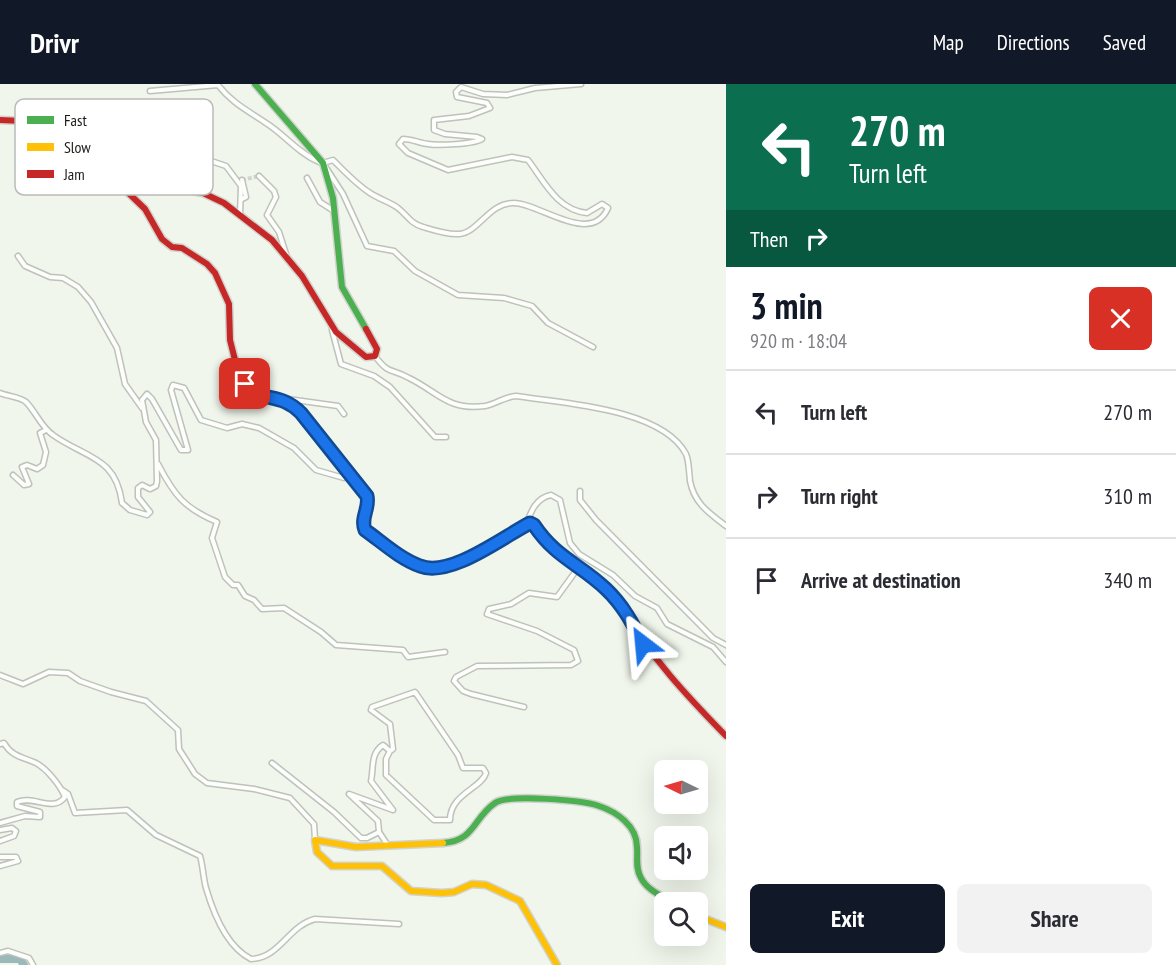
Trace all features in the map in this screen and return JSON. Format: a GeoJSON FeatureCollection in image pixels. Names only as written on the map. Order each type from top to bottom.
{"type":"FeatureCollection","features":[{"type":"Feature","properties":{"kind":"main road"},"geometry":{"type":"LineString","coordinates":[[207,195],[224,203],[272,240],[302,276],[336,332],[366,357],[375,356],[377,349],[342,287],[335,211],[323,163],[255,84]]}},
{"type":"Feature","properties":{"kind":"main road"},"geometry":{"type":"LineString","coordinates":[[0,120],[15,121]]}},
{"type":"Feature","properties":{"kind":"main road"},"geometry":{"type":"LineString","coordinates":[[131,195],[159,227],[162,239],[172,247],[182,248],[207,264],[215,273],[229,304],[230,340],[238,372],[253,393],[290,402],[301,413],[347,474],[367,496],[369,504],[363,525],[365,530],[421,567],[441,569],[500,541],[525,526],[534,525],[547,544],[618,601],[655,659],[726,736]]}},
{"type":"Feature","properties":{"kind":"main road"},"geometry":{"type":"LineString","coordinates":[[557,965],[528,911],[520,901],[502,891],[486,885],[472,884],[454,892],[411,891],[382,866],[332,866],[317,852],[315,840],[356,847],[463,839],[485,813],[500,800],[508,798],[554,799],[600,806],[631,827],[639,841],[636,866],[640,877],[655,892]]}},
{"type":"Feature","properties":{"kind":"main road"},"geometry":{"type":"LineString","coordinates":[[708,920],[726,927]]}},
{"type":"Feature","properties":{"kind":"street"},"geometry":{"type":"LineString","coordinates":[[323,163],[333,160],[357,184],[400,210],[411,221],[440,231],[459,234],[468,231],[488,213],[511,202],[558,219],[578,224],[590,222],[608,208],[602,204],[586,213],[567,208],[554,195],[528,160],[512,157],[448,170],[408,153],[399,144],[403,139],[429,144],[469,144],[482,139],[445,134],[434,130],[434,120],[470,116],[490,108],[487,103],[457,97],[456,92],[461,87],[483,94],[507,95],[535,88],[581,84]]}},
{"type":"Feature","properties":{"kind":"street"},"geometry":{"type":"LineString","coordinates":[[150,91],[218,85],[231,101],[267,123],[308,157],[323,163],[343,194],[367,246],[394,251],[415,272],[458,295],[504,298],[532,306],[548,323],[593,347]]}},
{"type":"Feature","properties":{"kind":"street"},"geometry":{"type":"LineString","coordinates":[[213,162],[226,166],[242,186],[240,215]]}},
{"type":"Feature","properties":{"kind":"street"},"geometry":{"type":"LineString","coordinates":[[259,176],[274,191],[276,197],[267,210],[267,215],[279,232],[287,251],[287,258]]}},
{"type":"Feature","properties":{"kind":"street"},"geometry":{"type":"LineString","coordinates":[[307,178],[320,202],[335,211]]}},
{"type":"Feature","properties":{"kind":"street"},"geometry":{"type":"LineString","coordinates":[[242,180],[246,197],[242,200]]}},
{"type":"Feature","properties":{"kind":"street"},"geometry":{"type":"LineString","coordinates":[[0,393],[26,401],[46,430],[102,462],[116,477],[122,503],[139,513],[147,515],[150,512],[138,497],[138,488],[142,485],[150,489],[156,486],[156,440],[142,408],[125,384],[117,348],[91,302],[78,288],[63,278],[50,278],[25,266],[18,256]]}},
{"type":"Feature","properties":{"kind":"street"},"geometry":{"type":"LineString","coordinates":[[330,320],[341,364],[374,376],[390,387],[435,437],[446,437]]}},
{"type":"Feature","properties":{"kind":"street"},"geometry":{"type":"LineString","coordinates":[[375,356],[386,370],[408,377],[443,401],[459,406],[486,405],[505,397],[516,396],[610,411],[654,424],[676,441],[686,454],[691,487],[699,504],[726,526]]}},
{"type":"Feature","properties":{"kind":"street"},"geometry":{"type":"LineString","coordinates":[[142,408],[142,400],[147,394],[181,450],[186,452],[186,441],[171,390],[173,385],[178,384],[184,388],[201,420],[227,428],[242,424],[259,428],[294,448],[316,470],[344,478],[347,474]]}},
{"type":"Feature","properties":{"kind":"street"},"geometry":{"type":"LineString","coordinates":[[281,399],[338,406],[344,414]]}},
{"type":"Feature","properties":{"kind":"street"},"geometry":{"type":"LineString","coordinates":[[13,475],[28,486],[22,467],[27,465],[37,469],[43,465],[46,452],[40,433],[46,430]]}},
{"type":"Feature","properties":{"kind":"street"},"geometry":{"type":"LineString","coordinates":[[157,461],[175,495],[201,515],[217,522],[212,538],[225,577],[232,585],[238,585],[245,596],[254,600],[256,606],[262,609],[284,608],[321,632],[336,645],[403,650],[408,657],[445,652]]}},
{"type":"Feature","properties":{"kind":"street"},"geometry":{"type":"LineString","coordinates":[[580,491],[580,500],[596,520],[713,638],[726,645]]}},
{"type":"Feature","properties":{"kind":"street"},"geometry":{"type":"LineString","coordinates":[[525,526],[535,504],[543,497],[551,495],[560,500],[570,543],[579,554],[613,575],[635,596],[657,608],[667,624],[713,647],[726,662]]}},
{"type":"Feature","properties":{"kind":"street"},"geometry":{"type":"LineString","coordinates":[[524,707],[463,691],[454,681],[456,677],[477,666],[571,665],[578,661],[574,650],[537,631],[487,614],[489,609],[511,604],[529,593],[557,597],[578,568]]}},
{"type":"Feature","properties":{"kind":"street"},"geometry":{"type":"LineString","coordinates":[[0,675],[23,684],[49,672],[68,673],[80,681],[111,693],[146,701],[178,730],[179,749],[195,774],[207,783],[255,789],[290,798],[314,824],[315,840]]}},
{"type":"Feature","properties":{"kind":"street"},"geometry":{"type":"LineString","coordinates":[[416,692],[458,755],[463,768],[483,768],[486,773],[484,778],[460,797],[450,814],[450,820],[434,820],[386,775],[386,759],[390,751],[393,749],[390,723],[374,714],[371,711],[372,707],[416,692]]}},
{"type":"Feature","properties":{"kind":"street"},"geometry":{"type":"LineString","coordinates":[[0,744],[4,743],[9,753],[40,765],[65,796],[61,802],[52,805],[32,800],[17,802],[17,806],[40,812],[40,817],[25,816],[0,823]]}},
{"type":"Feature","properties":{"kind":"street"},"geometry":{"type":"LineString","coordinates":[[388,844],[379,832],[378,821],[349,794],[393,810],[371,781],[373,755],[383,745],[390,751]]}},
{"type":"Feature","properties":{"kind":"street"},"geometry":{"type":"LineString","coordinates":[[272,763],[334,812],[361,838],[379,832]]}},
{"type":"Feature","properties":{"kind":"street"},"geometry":{"type":"LineString","coordinates":[[62,790],[68,794],[75,813],[127,810],[156,835],[200,856],[206,887],[220,921],[235,946],[251,959],[272,954],[304,922],[315,919],[399,924]]}},
{"type":"Feature","properties":{"kind":"street"},"geometry":{"type":"LineString","coordinates":[[0,830],[12,828],[16,831],[14,836],[0,841]]}},
{"type":"Feature","properties":{"kind":"street"},"geometry":{"type":"LineString","coordinates":[[0,857],[16,857],[18,861],[0,866]]}},
{"type":"Feature","properties":{"kind":"street"},"geometry":{"type":"LineString","coordinates":[[0,952],[8,951],[29,958],[33,965]]}},
{"type":"Feature","properties":{"kind":"waterway"},"geometry":{"type":"LineString","coordinates":[[0,959],[20,959],[24,965]]}},
{"type":"Feature","properties":{"kind":"tunnel"},"geometry":{"type":"LineString","coordinates":[[242,180],[259,176]]}},
{"type":"Feature","properties":{"kind":"traffic: fast"},"geometry":{"type":"LineString","coordinates":[[255,84],[323,163],[333,198],[342,287],[366,329]]}},
{"type":"Feature","properties":{"kind":"traffic: fast"},"geometry":{"type":"LineString","coordinates":[[318,434],[367,496],[365,530],[405,560],[434,568],[463,562],[530,523],[534,524],[555,552],[569,559],[618,601],[623,609]]}},
{"type":"Feature","properties":{"kind":"traffic: fast"},"geometry":{"type":"LineString","coordinates":[[443,843],[462,838],[488,809],[503,800],[546,799],[599,806],[613,812],[630,826],[636,839],[639,874],[656,892]]}},
{"type":"Feature","properties":{"kind":"traffic: slow"},"geometry":{"type":"LineString","coordinates":[[443,843],[356,847],[315,840],[317,852],[332,866],[382,866],[411,891],[442,893],[454,892],[472,884],[486,885],[520,901],[557,965]]}},
{"type":"Feature","properties":{"kind":"traffic: slow"},"geometry":{"type":"LineString","coordinates":[[708,920],[726,927]]}},
{"type":"Feature","properties":{"kind":"traffic: jam"},"geometry":{"type":"LineString","coordinates":[[0,120],[15,121]]}},
{"type":"Feature","properties":{"kind":"traffic: jam"},"geometry":{"type":"LineString","coordinates":[[130,195],[145,209],[162,239],[172,247],[182,248],[207,264],[215,273],[229,304],[230,340],[238,372],[253,393],[290,402],[318,434]]}},
{"type":"Feature","properties":{"kind":"traffic: jam"},"geometry":{"type":"LineString","coordinates":[[207,195],[224,203],[272,240],[302,276],[336,332],[366,357],[375,356],[377,349],[366,329]]}},
{"type":"Feature","properties":{"kind":"traffic: jam"},"geometry":{"type":"LineString","coordinates":[[623,609],[645,644],[726,736]]}},
{"type":"Feature","properties":{"kind":"route"},"geometry":{"type":"LineString","coordinates":[[245,384],[253,393],[290,402],[301,413],[329,452],[367,496],[369,504],[364,517],[365,530],[408,560],[421,567],[441,569],[500,541],[530,523],[555,552],[604,587],[618,601],[643,644]]}}]}
